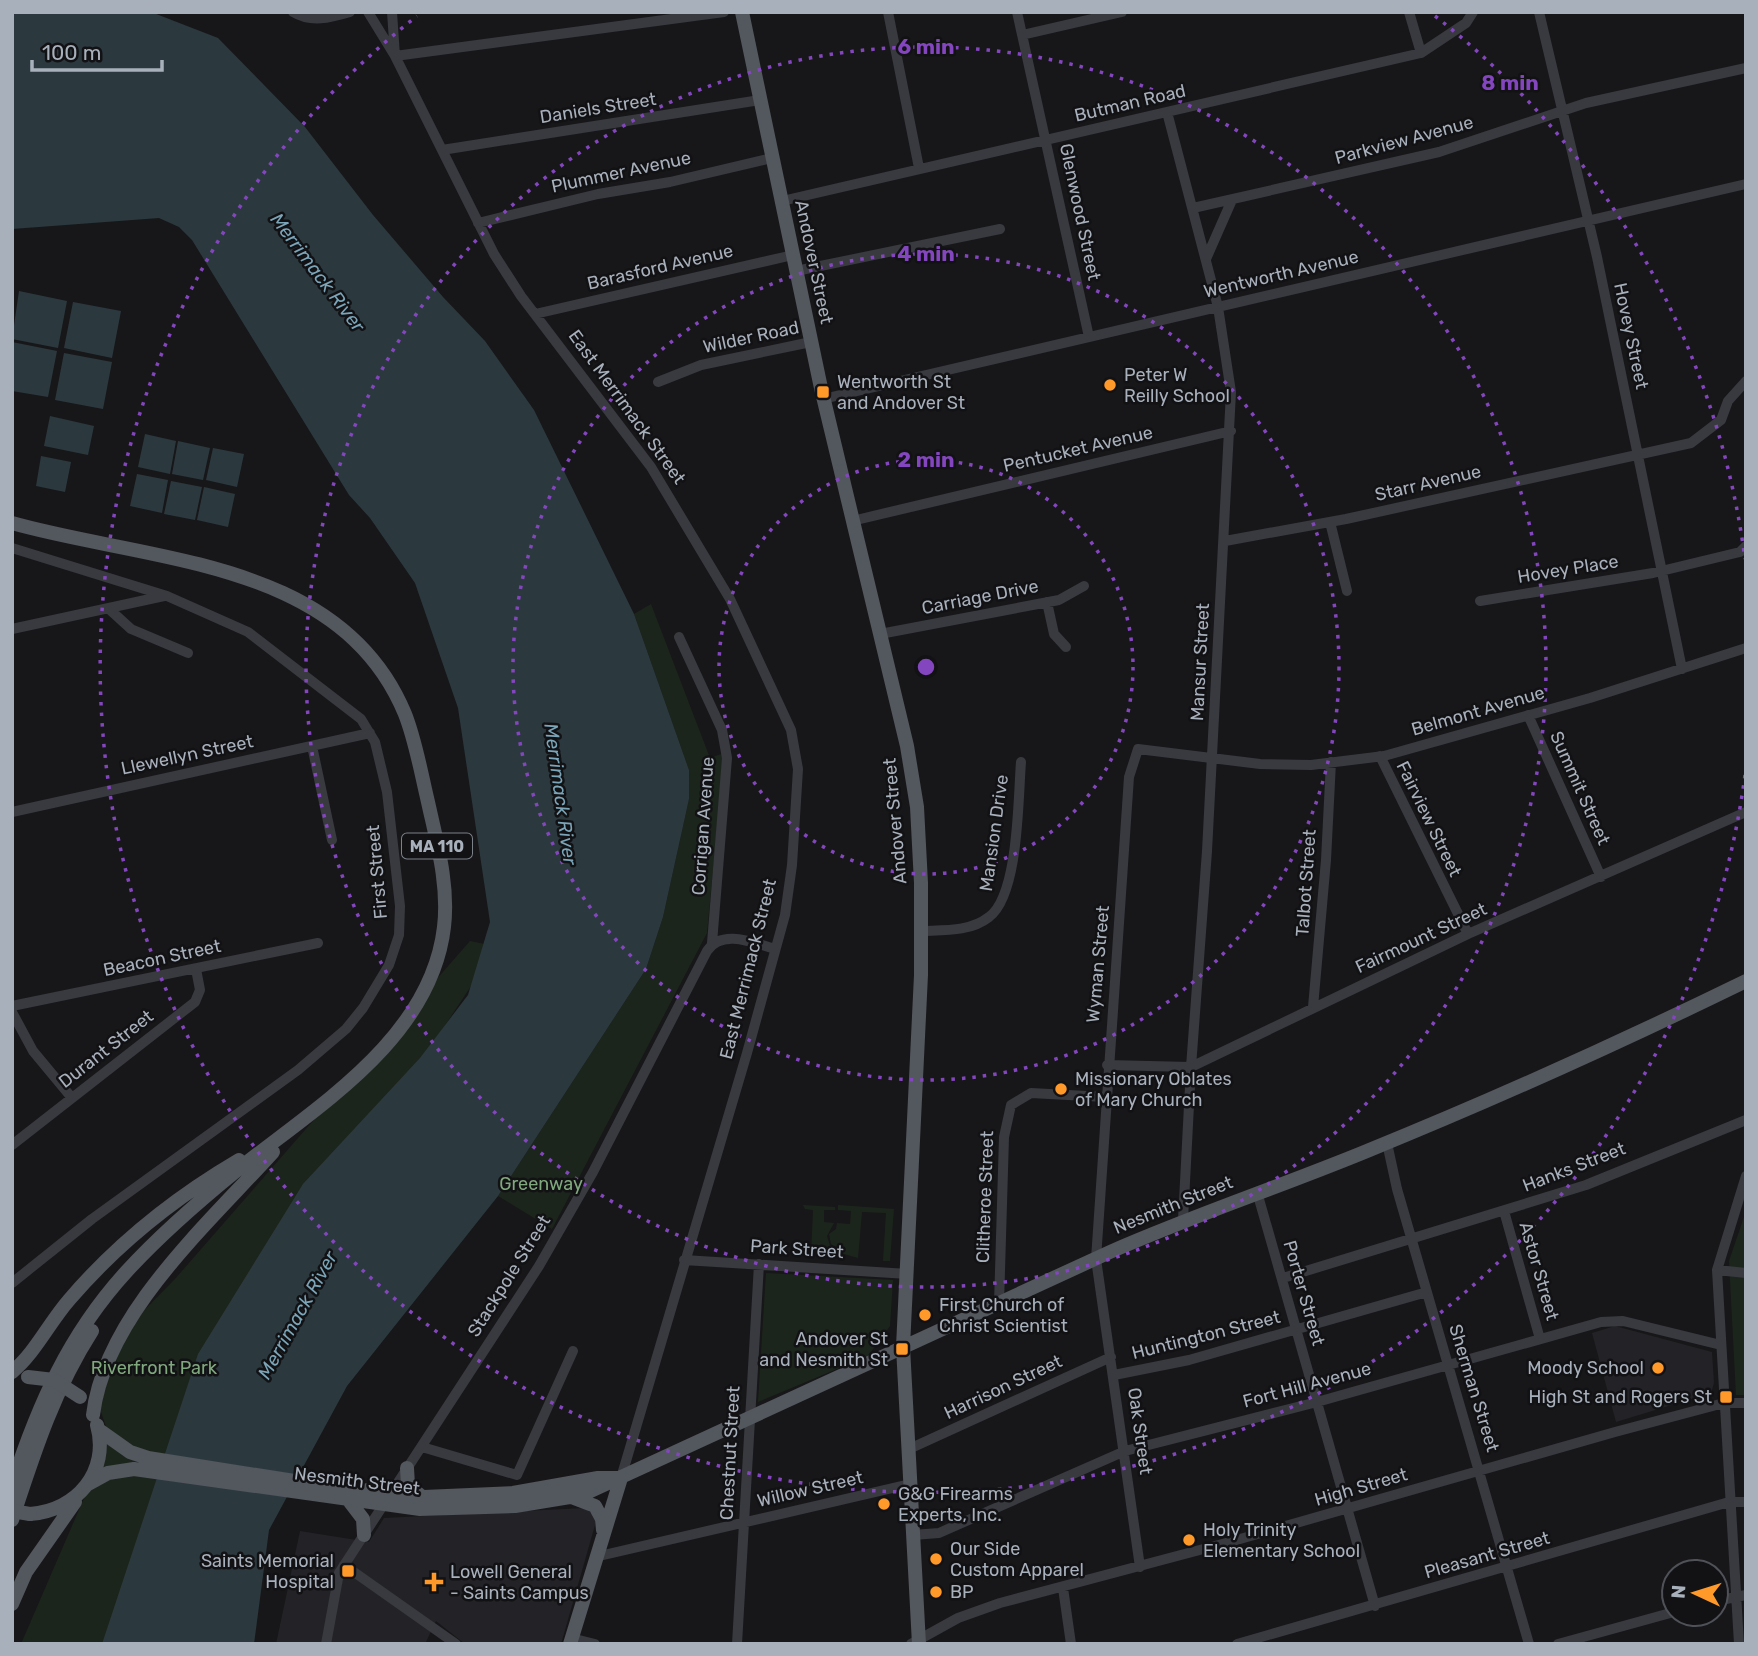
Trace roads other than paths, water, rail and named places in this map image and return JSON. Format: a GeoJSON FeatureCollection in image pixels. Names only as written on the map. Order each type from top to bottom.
{"type":"FeatureCollection","features":[{"type":"Feature","properties":{"kind":"main road","name":"Andover Street"},"geometry":{"type":"LineString","coordinates":[[742,12],[823,399],[914,786],[921,931],[903,1347],[916,1642]]}},
{"type":"Feature","properties":{"kind":"main road","name":"MA 110"},"geometry":{"type":"LineString","coordinates":[[12,523],[221,570],[280,590],[317,610],[359,644],[381,670],[404,711],[415,746],[444,881],[446,914],[441,949],[429,982],[403,1024],[369,1061],[297,1125],[186,1247],[141,1305],[103,1367],[93,1415]]}},
{"type":"Feature","properties":{"kind":"main road","name":"Nesmith Street"},"geometry":{"type":"LineString","coordinates":[[12,1511],[30,1514],[51,1511],[116,1470],[146,1464],[323,1492],[468,1510],[570,1497],[599,1490],[903,1347],[1183,1220],[1387,1143],[1542,1076],[1746,981]]}},
{"type":"Feature","properties":{"kind":"main road","name":"MA 110"},"geometry":{"type":"LineString","coordinates":[[12,1372],[68,1301],[128,1241],[207,1180],[297,1125]]}},
{"type":"Feature","properties":{"kind":"main road"},"geometry":{"type":"LineString","coordinates":[[12,1485],[45,1393],[66,1353],[103,1299],[175,1224],[297,1125]]}},
{"type":"Feature","properties":{"kind":"main road"},"geometry":{"type":"LineString","coordinates":[[12,1520],[53,1400],[74,1359],[105,1311],[149,1261],[297,1125]]}},
{"type":"Feature","properties":{"kind":"main road"},"geometry":{"type":"LineString","coordinates":[[12,1380],[28,1377],[54,1380],[80,1397],[93,1415],[99,1430],[100,1455],[83,1490],[26,1573],[12,1604]]}},
{"type":"Feature","properties":{"kind":"main road","name":"Nesmith Street"},"geometry":{"type":"LineString","coordinates":[[99,1430],[146,1464]]}},
{"type":"Feature","properties":{"kind":"main road"},"geometry":{"type":"LineString","coordinates":[[407,1468],[408,1485],[423,1497]]}},
{"type":"Feature","properties":{"kind":"main road","name":"Nesmith Street"},"geometry":{"type":"LineString","coordinates":[[323,1492],[350,1502],[513,1493],[598,1478],[621,1478]]}},
{"type":"Feature","properties":{"kind":"main road","name":"East Merrimack Street"},"geometry":{"type":"LineString","coordinates":[[571,1641],[621,1478]]}},
{"type":"Feature","properties":{"kind":"main road"},"geometry":{"type":"LineString","coordinates":[[570,1497],[583,1499],[595,1506],[602,1518],[601,1538]]}},
{"type":"Feature","properties":{"kind":"main road"},"geometry":{"type":"LineString","coordinates":[[350,1502],[363,1519],[363,1535]]}},
{"type":"Feature","properties":{"kind":"street"},"geometry":{"type":"LineString","coordinates":[[293,12],[304,19],[327,18],[350,12]]}},
{"type":"Feature","properties":{"kind":"street"},"geometry":{"type":"LineString","coordinates":[[368,12],[395,56],[724,12]]}},
{"type":"Feature","properties":{"kind":"street","name":"East Merrimack Street"},"geometry":{"type":"LineString","coordinates":[[392,12],[395,56],[494,254],[535,314],[651,467],[730,599],[791,730],[798,769],[796,821],[787,903],[747,1053],[621,1478]]}},
{"type":"Feature","properties":{"kind":"street"},"geometry":{"type":"LineString","coordinates":[[888,12],[919,168]]}},
{"type":"Feature","properties":{"kind":"street","name":"Glenwood Street"},"geometry":{"type":"LineString","coordinates":[[1017,12],[1089,337]]}},
{"type":"Feature","properties":{"kind":"street"},"geometry":{"type":"LineString","coordinates":[[1022,35],[1122,12]]}},
{"type":"Feature","properties":{"kind":"street"},"geometry":{"type":"LineString","coordinates":[[1409,12],[1421,53]]}},
{"type":"Feature","properties":{"kind":"street","name":"Butman Road"},"geometry":{"type":"LineString","coordinates":[[782,201],[1421,53],[1466,23],[1473,12]]}},
{"type":"Feature","properties":{"kind":"street","name":"Hovey Street"},"geometry":{"type":"LineString","coordinates":[[1539,12],[1588,221],[1682,669]]}},
{"type":"Feature","properties":{"kind":"street","name":"Parkview Avenue"},"geometry":{"type":"LineString","coordinates":[[1193,208],[1439,152],[1562,111],[1746,68]]}},
{"type":"Feature","properties":{"kind":"street","name":"Daniels Street"},"geometry":{"type":"LineString","coordinates":[[442,150],[760,100]]}},
{"type":"Feature","properties":{"kind":"street","name":"Mansur Street"},"geometry":{"type":"LineString","coordinates":[[1167,112],[1219,307],[1228,355],[1231,430],[1183,1220]]}},
{"type":"Feature","properties":{"kind":"street","name":"Plummer Avenue"},"geometry":{"type":"LineString","coordinates":[[478,223],[598,194],[670,182],[772,158]]}},
{"type":"Feature","properties":{"kind":"street","name":"Wentworth Avenue"},"geometry":{"type":"LineString","coordinates":[[823,399],[1746,184]]}},
{"type":"Feature","properties":{"kind":"street"},"geometry":{"type":"LineString","coordinates":[[1206,259],[1232,200]]}},
{"type":"Feature","properties":{"kind":"street"},"geometry":{"type":"LineString","coordinates":[[796,271],[1000,229]]}},
{"type":"Feature","properties":{"kind":"street","name":"Barasford Avenue"},"geometry":{"type":"LineString","coordinates":[[535,314],[793,255]]}},
{"type":"Feature","properties":{"kind":"street","name":"Wilder Road"},"geometry":{"type":"LineString","coordinates":[[658,382],[701,365],[811,342]]}},
{"type":"Feature","properties":{"kind":"street","name":"Starr Avenue"},"geometry":{"type":"LineString","coordinates":[[1225,541],[1330,522],[1691,443],[1721,420],[1728,401],[1746,381]]}},
{"type":"Feature","properties":{"kind":"street","name":"Pentucket Avenue"},"geometry":{"type":"LineString","coordinates":[[852,521],[1231,430]]}},
{"type":"Feature","properties":{"kind":"street"},"geometry":{"type":"LineString","coordinates":[[1330,522],[1347,591]]}},
{"type":"Feature","properties":{"kind":"street","name":"Hovey Place"},"geometry":{"type":"LineString","coordinates":[[1480,601],[1662,571],[1740,552],[1746,546]]}},
{"type":"Feature","properties":{"kind":"street","name":"First Street"},"geometry":{"type":"LineString","coordinates":[[12,548],[167,596],[248,632],[361,719],[375,741],[387,792],[400,906],[395,951],[363,1008],[332,1043],[114,1203],[12,1283]]}},
{"type":"Feature","properties":{"kind":"street","name":"Carriage Drive"},"geometry":{"type":"LineString","coordinates":[[880,634],[1047,602],[1072,594],[1084,586]]}},
{"type":"Feature","properties":{"kind":"street"},"geometry":{"type":"LineString","coordinates":[[12,629],[167,596]]}},
{"type":"Feature","properties":{"kind":"street"},"geometry":{"type":"LineString","coordinates":[[1047,602],[1055,634],[1066,647]]}},
{"type":"Feature","properties":{"kind":"street"},"geometry":{"type":"LineString","coordinates":[[108,608],[131,629],[188,653]]}},
{"type":"Feature","properties":{"kind":"street","name":"Corrigan Avenue"},"geometry":{"type":"LineString","coordinates":[[679,637],[722,730],[727,758],[712,943]]}},
{"type":"Feature","properties":{"kind":"street","name":"Belmont Avenue"},"geometry":{"type":"LineString","coordinates":[[1213,758],[1260,764],[1331,762],[1380,756],[1528,715],[1746,649]]}},
{"type":"Feature","properties":{"kind":"street","name":"Summit Street"},"geometry":{"type":"LineString","coordinates":[[1528,715],[1601,877]]}},
{"type":"Feature","properties":{"kind":"street","name":"Llewellyn Street"},"geometry":{"type":"LineString","coordinates":[[12,812],[370,733]]}},
{"type":"Feature","properties":{"kind":"street"},"geometry":{"type":"LineString","coordinates":[[312,746],[332,840]]}},
{"type":"Feature","properties":{"kind":"street","name":"Wyman Street"},"geometry":{"type":"LineString","coordinates":[[1096,1259],[1107,1065],[1132,768],[1138,749],[1213,758]]}},
{"type":"Feature","properties":{"kind":"street","name":"Fairview Street"},"geometry":{"type":"LineString","coordinates":[[1380,756],[1468,934]]}},
{"type":"Feature","properties":{"kind":"street","name":"Mansion Drive"},"geometry":{"type":"LineString","coordinates":[[921,931],[966,927],[981,922],[998,909],[1007,886],[1021,762]]}},
{"type":"Feature","properties":{"kind":"street","name":"Talbot Street"},"geometry":{"type":"LineString","coordinates":[[1313,1007],[1331,762]]}},
{"type":"Feature","properties":{"kind":"street","name":"Fairmount Street"},"geometry":{"type":"LineString","coordinates":[[1107,1065],[1191,1067],[1468,934],[1746,812]]}},
{"type":"Feature","properties":{"kind":"street"},"geometry":{"type":"LineString","coordinates":[[712,943],[733,938],[775,949]]}},
{"type":"Feature","properties":{"kind":"street","name":"Beacon Street"},"geometry":{"type":"LineString","coordinates":[[12,1006],[318,943]]}},
{"type":"Feature","properties":{"kind":"street","name":"Stackpole Street"},"geometry":{"type":"LineString","coordinates":[[326,1644],[335,1585],[344,1565],[539,1266],[593,1172],[712,943]]}},
{"type":"Feature","properties":{"kind":"street","name":"Durant Street"},"geometry":{"type":"LineString","coordinates":[[12,1145],[195,1002],[200,990],[196,970]]}},
{"type":"Feature","properties":{"kind":"street"},"geometry":{"type":"LineString","coordinates":[[12,1012],[33,1051],[72,1098]]}},
{"type":"Feature","properties":{"kind":"street","name":"Clitheroe Street"},"geometry":{"type":"LineString","coordinates":[[999,1304],[1004,1137],[1011,1105],[1031,1093],[1105,1097]]}},
{"type":"Feature","properties":{"kind":"street","name":"Hanks Street"},"geometry":{"type":"LineString","coordinates":[[1283,1279],[1586,1185],[1746,1120]]}},
{"type":"Feature","properties":{"kind":"street","name":"Sherman Street"},"geometry":{"type":"LineString","coordinates":[[1387,1143],[1427,1292],[1529,1644]]}},
{"type":"Feature","properties":{"kind":"street"},"geometry":{"type":"LineString","coordinates":[[1739,1644],[1741,1595],[1729,1502],[1717,1270],[1746,1176]]}},
{"type":"Feature","properties":{"kind":"street","name":"Porter Street"},"geometry":{"type":"LineString","coordinates":[[1257,1192],[1375,1606]]}},
{"type":"Feature","properties":{"kind":"street","name":"Astor Street"},"geometry":{"type":"LineString","coordinates":[[1504,1211],[1540,1339]]}},
{"type":"Feature","properties":{"kind":"street","name":"Oak Street"},"geometry":{"type":"LineString","coordinates":[[1096,1259],[1140,1567]]}},
{"type":"Feature","properties":{"kind":"street","name":"Park Street"},"geometry":{"type":"LineString","coordinates":[[684,1260],[908,1274]]}},
{"type":"Feature","properties":{"kind":"street","name":"Chestnut Street"},"geometry":{"type":"LineString","coordinates":[[737,1644],[759,1264]]}},
{"type":"Feature","properties":{"kind":"street"},"geometry":{"type":"LineString","coordinates":[[1717,1270],[1746,1273]]}},
{"type":"Feature","properties":{"kind":"street","name":"Huntington Street"},"geometry":{"type":"LineString","coordinates":[[1114,1375],[1156,1368],[1427,1292]]}},
{"type":"Feature","properties":{"kind":"street","name":"Fort Hill Avenue"},"geometry":{"type":"LineString","coordinates":[[913,1535],[939,1534],[1125,1451],[1613,1321],[1721,1345]]}},
{"type":"Feature","properties":{"kind":"street"},"geometry":{"type":"LineString","coordinates":[[422,1447],[516,1475],[573,1351]]}},
{"type":"Feature","properties":{"kind":"street","name":"Harrison Street"},"geometry":{"type":"LineString","coordinates":[[909,1449],[1111,1357]]}},
{"type":"Feature","properties":{"kind":"street","name":"High Street"},"geometry":{"type":"LineString","coordinates":[[916,1642],[982,1609],[1724,1404],[1746,1403]]}},
{"type":"Feature","properties":{"kind":"street","name":"Willow Street"},"geometry":{"type":"LineString","coordinates":[[595,1557],[910,1484]]}},
{"type":"Feature","properties":{"kind":"street","name":"Pleasant Street"},"geometry":{"type":"LineString","coordinates":[[1237,1644],[1508,1568],[1729,1502],[1746,1502]]}},
{"type":"Feature","properties":{"kind":"street"},"geometry":{"type":"LineString","coordinates":[[344,1565],[456,1644]]}},
{"type":"Feature","properties":{"kind":"street"},"geometry":{"type":"LineString","coordinates":[[1063,1588],[1071,1644]]}},
{"type":"Feature","properties":{"kind":"street"},"geometry":{"type":"LineString","coordinates":[[1558,1644],[1660,1616]]}},
{"type":"Feature","properties":{"kind":"street"},"geometry":{"type":"LineString","coordinates":[[435,1644],[440,1632]]}},
{"type":"Feature","properties":{"kind":"street"},"geometry":{"type":"LineString","coordinates":[[571,1641],[595,1644]]}},
{"type":"Feature","properties":{"kind":"water","name":"Merrimack River"},"geometry":{"type":"Polygon","coordinates":[[[12,12],[151,12],[218,38],[305,127],[373,215],[443,297],[485,341],[534,410],[634,614],[689,770],[689,799],[663,917],[646,969],[498,1196],[347,1386],[269,1530],[254,1644],[102,1644],[198,1354],[303,1184],[420,1058],[468,995],[490,922],[458,708],[415,583],[370,518],[349,495],[192,240],[179,227],[159,218],[12,229],[12,12]]]}},
{"type":"Feature","properties":{"kind":"water"},"geometry":{"type":"Polygon","coordinates":[[[19,291],[67,301],[58,348],[12,339],[19,291]]]}},
{"type":"Feature","properties":{"kind":"water"},"geometry":{"type":"Polygon","coordinates":[[[73,302],[121,311],[112,358],[64,348],[73,302]]]}},
{"type":"Feature","properties":{"kind":"water"},"geometry":{"type":"Polygon","coordinates":[[[12,342],[57,351],[48,397],[12,391],[12,342]]]}},
{"type":"Feature","properties":{"kind":"water"},"geometry":{"type":"Polygon","coordinates":[[[64,353],[112,362],[103,409],[55,400],[64,353]]]}},
{"type":"Feature","properties":{"kind":"water"},"geometry":{"type":"Polygon","coordinates":[[[50,416],[94,426],[88,455],[44,446],[50,416]]]}},
{"type":"Feature","properties":{"kind":"water"},"geometry":{"type":"Polygon","coordinates":[[[145,434],[176,441],[170,474],[138,467],[145,434]]]}},
{"type":"Feature","properties":{"kind":"water"},"geometry":{"type":"Polygon","coordinates":[[[178,441],[210,448],[203,480],[172,474],[178,441]]]}},
{"type":"Feature","properties":{"kind":"water"},"geometry":{"type":"Polygon","coordinates":[[[213,448],[244,454],[237,487],[206,480],[213,448]]]}},
{"type":"Feature","properties":{"kind":"water"},"geometry":{"type":"Polygon","coordinates":[[[41,456],[71,462],[65,492],[36,486],[41,456]]]}},
{"type":"Feature","properties":{"kind":"water"},"geometry":{"type":"Polygon","coordinates":[[[137,474],[168,480],[162,513],[130,506],[137,474]]]}},
{"type":"Feature","properties":{"kind":"water"},"geometry":{"type":"Polygon","coordinates":[[[171,481],[202,487],[195,520],[164,514],[171,481]]]}},
{"type":"Feature","properties":{"kind":"water"},"geometry":{"type":"Polygon","coordinates":[[[204,487],[235,494],[228,527],[197,520],[204,487]]]}},
{"type":"Feature","properties":{"kind":"place","name":"Peter W Reilly School"},"geometry":{"type":"Point","coordinates":[1110,385]}},
{"type":"Feature","properties":{"kind":"place","name":"Wentworth St and Andover St"},"geometry":{"type":"Point","coordinates":[823,392]}},
{"type":"Feature","properties":{"kind":"place","name":"Missionary Oblates of Mary Church"},"geometry":{"type":"Point","coordinates":[1061,1089]}},
{"type":"Feature","properties":{"kind":"place","name":"First Church of Christ Scientist"},"geometry":{"type":"Point","coordinates":[925,1315]}},
{"type":"Feature","properties":{"kind":"place","name":"Andover St and Nesmith St"},"geometry":{"type":"Point","coordinates":[902,1349]}},
{"type":"Feature","properties":{"kind":"place","name":"Moody School"},"geometry":{"type":"Point","coordinates":[1658,1368]}},
{"type":"Feature","properties":{"kind":"place","name":"High St and Rogers St"},"geometry":{"type":"Point","coordinates":[1726,1397]}},
{"type":"Feature","properties":{"kind":"place","name":"G&G Firearms Experts, Inc."},"geometry":{"type":"Point","coordinates":[884,1504]}},
{"type":"Feature","properties":{"kind":"place","name":"Holy Trinity Elementary School"},"geometry":{"type":"Point","coordinates":[1189,1540]}},
{"type":"Feature","properties":{"kind":"place","name":"Our Side Custom Apparel"},"geometry":{"type":"Point","coordinates":[936,1559]}},
{"type":"Feature","properties":{"kind":"place","name":"Saints Memorial Hospital"},"geometry":{"type":"Point","coordinates":[348,1571]}},
{"type":"Feature","properties":{"kind":"place","name":"Lowell General - Saints Campus"},"geometry":{"type":"Point","coordinates":[434,1582]}},
{"type":"Feature","properties":{"kind":"place","name":"BP"},"geometry":{"type":"Point","coordinates":[936,1592]}},
{"type":"Feature","properties":{"kind":"park label","name":"Greenway"},"geometry":{"type":"Point","coordinates":[541,1184]}},
{"type":"Feature","properties":{"kind":"park label","name":"Riverfront Park"},"geometry":{"type":"Point","coordinates":[154,1368]}}]}
